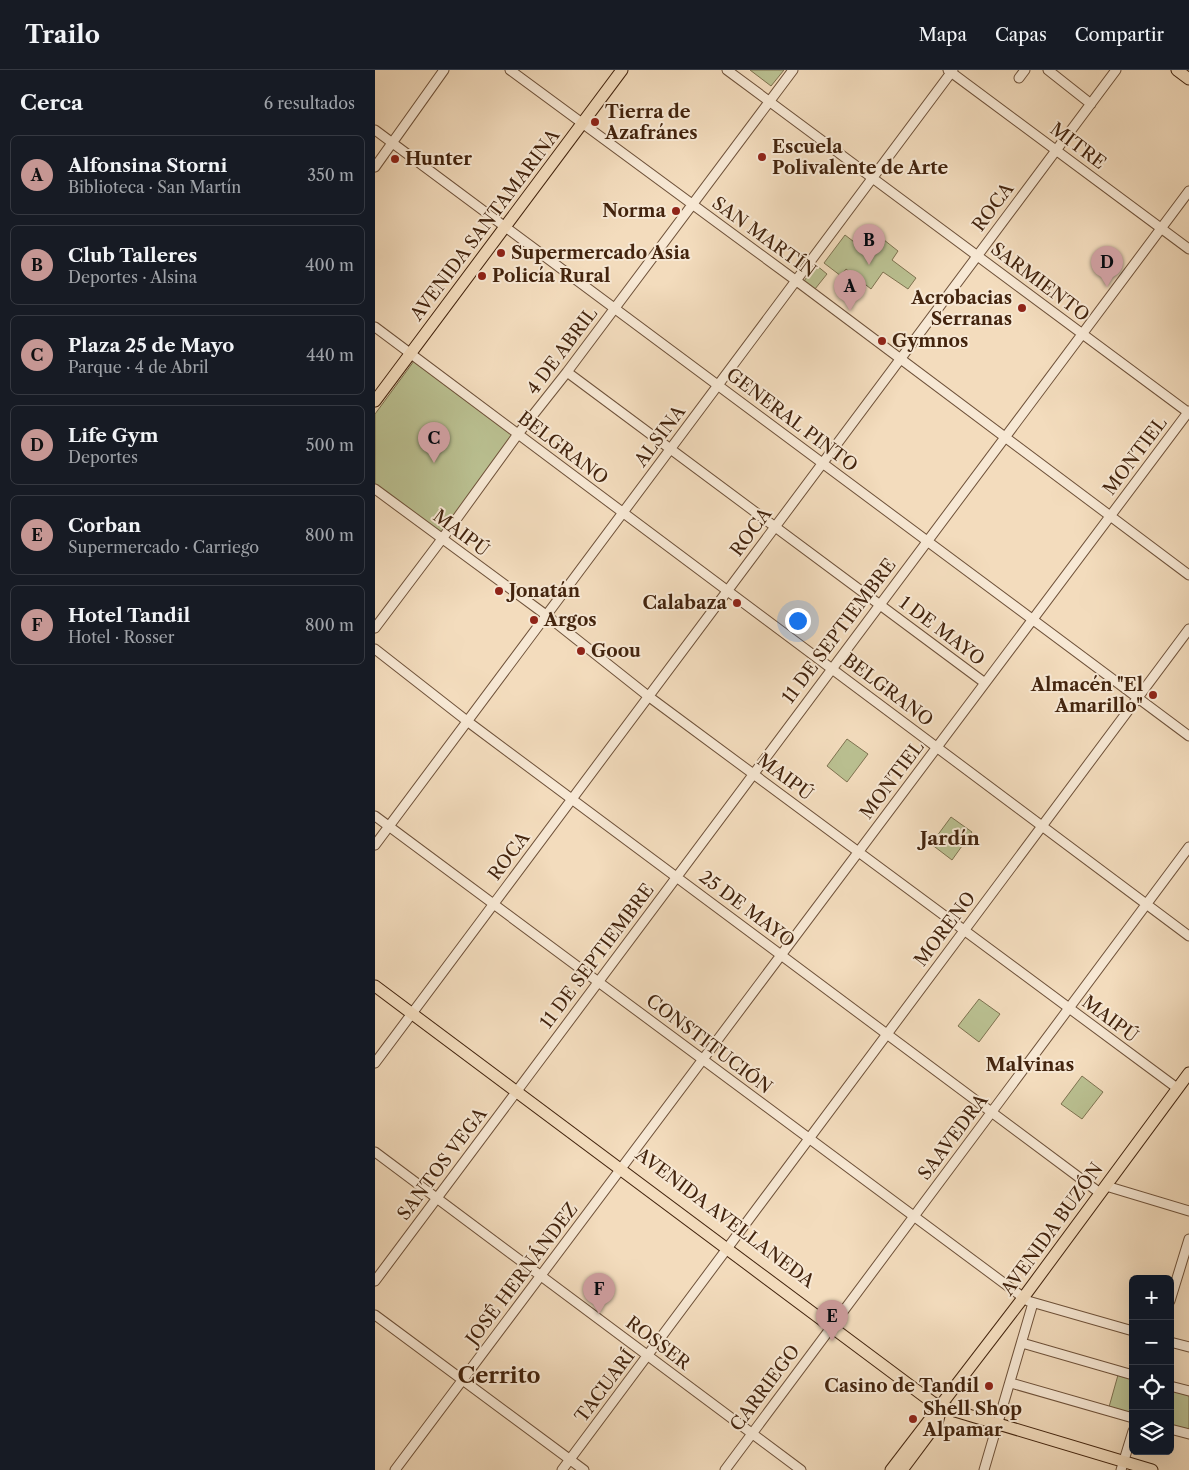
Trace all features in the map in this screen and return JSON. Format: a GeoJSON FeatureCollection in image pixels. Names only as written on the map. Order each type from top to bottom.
{"type":"FeatureCollection","features":[{"type":"Feature","properties":{"kind":"main road","name":"AVENIDA SANTAMARINA"},"geometry":{"type":"LineString","coordinates":[[375,401],[622,70]]}},
{"type":"Feature","properties":{"kind":"main road"},"geometry":{"type":"LineString","coordinates":[[1177,70],[1189,78]]}},
{"type":"Feature","properties":{"kind":"main road","name":"AVENIDA AVELLANEDA"},"geometry":{"type":"LineString","coordinates":[[375,979],[413,1011]]}},
{"type":"Feature","properties":{"kind":"main road","name":"AVENIDA AVELLANEDA"},"geometry":{"type":"LineString","coordinates":[[375,986],[413,1011],[833,1324],[934,1395],[943,1405],[955,1412],[998,1424],[1123,1466],[1152,1470]]}},
{"type":"Feature","properties":{"kind":"main road","name":"AVENIDA BUZÓN"},"geometry":{"type":"LineString","coordinates":[[943,1405],[1028,1301],[1103,1190],[1189,1074]]}},
{"type":"Feature","properties":{"kind":"main road"},"geometry":{"type":"LineString","coordinates":[[891,1470],[930,1418],[943,1405]]}},
{"type":"Feature","properties":{"kind":"main road"},"geometry":{"type":"LineString","coordinates":[[902,1470],[937,1423],[943,1405]]}},
{"type":"Feature","properties":{"kind":"street"},"geometry":{"type":"LineString","coordinates":[[375,167],[444,70]]}},
{"type":"Feature","properties":{"kind":"street","name":"SAN MARTÍN"},"geometry":{"type":"LineString","coordinates":[[510,70],[900,358],[1189,575]]}},
{"type":"Feature","properties":{"kind":"street","name":"SARMIENTO"},"geometry":{"type":"LineString","coordinates":[[727,70],[1189,412]]}},
{"type":"Feature","properties":{"kind":"street","name":"4 DE ABRIL"},"geometry":{"type":"LineString","coordinates":[[375,628],[518,434],[567,372],[793,70]]}},
{"type":"Feature","properties":{"kind":"street"},"geometry":{"type":"LineString","coordinates":[[1019,78],[1025,70]]}},
{"type":"Feature","properties":{"kind":"street"},"geometry":{"type":"LineString","coordinates":[[1048,70],[1091,104]]}},
{"type":"Feature","properties":{"kind":"street","name":"ROCA"},"geometry":{"type":"LineString","coordinates":[[375,1062],[1116,70]]}},
{"type":"Feature","properties":{"kind":"street","name":"MITRE"},"geometry":{"type":"LineString","coordinates":[[950,71],[1189,249]]}},
{"type":"Feature","properties":{"kind":"street","name":"ALSINA"},"geometry":{"type":"LineString","coordinates":[[375,845],[719,385],[950,71]]}},
{"type":"Feature","properties":{"kind":"street","name":"GENERAL PINTO"},"geometry":{"type":"LineString","coordinates":[[375,130],[1189,736]]}},
{"type":"Feature","properties":{"kind":"street","name":"11 DE SEPTIEMBRE"},"geometry":{"type":"LineString","coordinates":[[518,1089],[1189,191]]}},
{"type":"Feature","properties":{"kind":"street","name":"BELGRANO"},"geometry":{"type":"LineString","coordinates":[[375,327],[1189,936]]}},
{"type":"Feature","properties":{"kind":"street","name":"1 DE MAYO"},"geometry":{"type":"LineString","coordinates":[[567,372],[985,683]]}},
{"type":"Feature","properties":{"kind":"street","name":"MONTIEL"},"geometry":{"type":"LineString","coordinates":[[623,1167],[1189,412]]}},
{"type":"Feature","properties":{"kind":"street","name":"MAIPÚ"},"geometry":{"type":"LineString","coordinates":[[375,489],[546,615],[753,774],[1177,1088]]}},
{"type":"Feature","properties":{"kind":"street","name":"MORENO"},"geometry":{"type":"LineString","coordinates":[[730,1246],[1189,629]]}},
{"type":"Feature","properties":{"kind":"street","name":"25 DE MAYO"},"geometry":{"type":"LineString","coordinates":[[375,649],[467,721],[991,1112],[1103,1190],[1189,1212]]}},
{"type":"Feature","properties":{"kind":"street","name":"CONSTITUCIÓN"},"geometry":{"type":"LineString","coordinates":[[375,816],[1028,1301]]}},
{"type":"Feature","properties":{"kind":"street","name":"SAAVEDRA"},"geometry":{"type":"LineString","coordinates":[[833,1324],[1189,847]]}},
{"type":"Feature","properties":{"kind":"street","name":"SANTOS VEGA"},"geometry":{"type":"LineString","coordinates":[[375,1281],[518,1089]]}},
{"type":"Feature","properties":{"kind":"street","name":"ROSSER"},"geometry":{"type":"LineString","coordinates":[[375,1152],[801,1470]]}},
{"type":"Feature","properties":{"kind":"street","name":"JOSÉ HERNÁNDEZ"},"geometry":{"type":"LineString","coordinates":[[395,1470],[623,1167]]}},
{"type":"Feature","properties":{"kind":"street"},"geometry":{"type":"LineString","coordinates":[[1174,1288],[1189,1239]]}},
{"type":"Feature","properties":{"kind":"street","name":"TACUARÍ"},"geometry":{"type":"LineString","coordinates":[[562,1470],[730,1246]]}},
{"type":"Feature","properties":{"kind":"street"},"geometry":{"type":"LineString","coordinates":[[984,1470],[1022,1344],[1028,1301],[1129,1330]]}},
{"type":"Feature","properties":{"kind":"street"},"geometry":{"type":"LineString","coordinates":[[375,1315],[584,1470]]}},
{"type":"Feature","properties":{"kind":"street","name":"CARRIEGO"},"geometry":{"type":"LineString","coordinates":[[725,1470],[833,1324]]}},
{"type":"Feature","properties":{"kind":"street"},"geometry":{"type":"LineString","coordinates":[[1174,1343],[1189,1347]]}},
{"type":"Feature","properties":{"kind":"street"},"geometry":{"type":"LineString","coordinates":[[1022,1344],[1129,1374]]}},
{"type":"Feature","properties":{"kind":"street"},"geometry":{"type":"LineString","coordinates":[[1011,1383],[1129,1417]]}},
{"type":"Feature","properties":{"kind":"street"},"geometry":{"type":"LineString","coordinates":[[1174,1387],[1189,1391]]}},
{"type":"Feature","properties":{"kind":"street"},"geometry":{"type":"LineString","coordinates":[[1174,1430],[1189,1434]]}},
{"type":"Feature","properties":{"kind":"street"},"geometry":{"type":"LineString","coordinates":[[1123,1466],[1129,1445]]}},
{"type":"Feature","properties":{"kind":"green space"},"geometry":{"type":"Polygon","coordinates":[[[750,70],[784,70],[771,86],[750,70]]]}},
{"type":"Feature","properties":{"kind":"green space"},"geometry":{"type":"Polygon","coordinates":[[[874,232],[898,251],[892,260],[916,278],[908,289],[883,272],[871,289],[846,269],[841,276],[824,263],[845,235],[862,248],[874,232]]]}},
{"type":"Feature","properties":{"kind":"green space"},"geometry":{"type":"Polygon","coordinates":[[[816,265],[827,274],[815,289],[804,281],[816,265]]]}},
{"type":"Feature","properties":{"kind":"green space"},"geometry":{"type":"Polygon","coordinates":[[[414,361],[514,435],[440,535],[375,484],[375,414],[414,361]]]}},
{"type":"Feature","properties":{"kind":"green space"},"geometry":{"type":"Polygon","coordinates":[[[847,739],[868,754],[847,782],[827,766],[847,739]]]}},
{"type":"Feature","properties":{"kind":"green space"},"geometry":{"type":"Polygon","coordinates":[[[951,817],[972,832],[952,860],[931,844],[951,817]]]}},
{"type":"Feature","properties":{"kind":"green space"},"geometry":{"type":"Polygon","coordinates":[[[979,999],[1000,1014],[979,1042],[958,1026],[979,999]]]}},
{"type":"Feature","properties":{"kind":"green space"},"geometry":{"type":"Polygon","coordinates":[[[1082,1076],[1103,1092],[1082,1119],[1061,1104],[1082,1076]]]}},
{"type":"Feature","properties":{"kind":"green space"},"geometry":{"type":"Polygon","coordinates":[[[1118,1375],[1129,1378],[1129,1413],[1109,1407],[1118,1375]]]}},
{"type":"Feature","properties":{"kind":"green space"},"geometry":{"type":"Polygon","coordinates":[[[1174,1391],[1189,1395],[1189,1432],[1174,1427],[1174,1391]]]}},
{"type":"Feature","properties":{"kind":"place","name":"Tierra de Azafránes"},"geometry":{"type":"Point","coordinates":[595,122]}},
{"type":"Feature","properties":{"kind":"place","name":"Escuela Polivalente de Arte"},"geometry":{"type":"Point","coordinates":[762,157]}},
{"type":"Feature","properties":{"kind":"place","name":"Hunter"},"geometry":{"type":"Point","coordinates":[395,159]}},
{"type":"Feature","properties":{"kind":"place","name":"Norma"},"geometry":{"type":"Point","coordinates":[676,211]}},
{"type":"Feature","properties":{"kind":"place","name":"Supermercado Asia"},"geometry":{"type":"Point","coordinates":[501,253]}},
{"type":"Feature","properties":{"kind":"place","name":"Club Talleres"},"geometry":{"type":"Point","coordinates":[869,265]}},
{"type":"Feature","properties":{"kind":"place","name":"Policía Rural"},"geometry":{"type":"Point","coordinates":[482,276]}},
{"type":"Feature","properties":{"kind":"place","name":"Life Gym"},"geometry":{"type":"Point","coordinates":[1107,287]}},
{"type":"Feature","properties":{"kind":"place","name":"Acrobacias Serranas"},"geometry":{"type":"Point","coordinates":[1022,308]}},
{"type":"Feature","properties":{"kind":"place","name":"Alfonsina Storni"},"geometry":{"type":"Point","coordinates":[850,311]}},
{"type":"Feature","properties":{"kind":"place","name":"Gymnos"},"geometry":{"type":"Point","coordinates":[882,341]}},
{"type":"Feature","properties":{"kind":"place","name":"Plaza 25 de Mayo"},"geometry":{"type":"Point","coordinates":[434,463]}},
{"type":"Feature","properties":{"kind":"place","name":"Jonatán"},"geometry":{"type":"Point","coordinates":[499,591]}},
{"type":"Feature","properties":{"kind":"place","name":"Calabaza"},"geometry":{"type":"Point","coordinates":[737,603]}},
{"type":"Feature","properties":{"kind":"place","name":"Argos"},"geometry":{"type":"Point","coordinates":[534,620]}},
{"type":"Feature","properties":{"kind":"place","name":"Goou"},"geometry":{"type":"Point","coordinates":[581,651]}},
{"type":"Feature","properties":{"kind":"place","name":"Almacén \"El Amarillo\""},"geometry":{"type":"Point","coordinates":[1153,695]}},
{"type":"Feature","properties":{"kind":"place","name":"Hotel Tandil"},"geometry":{"type":"Point","coordinates":[599,1314]}},
{"type":"Feature","properties":{"kind":"place","name":"Corban"},"geometry":{"type":"Point","coordinates":[832,1341]}},
{"type":"Feature","properties":{"kind":"place","name":"Casino de Tandil"},"geometry":{"type":"Point","coordinates":[989,1386]}},
{"type":"Feature","properties":{"kind":"place","name":"Shell Shop Alpamar"},"geometry":{"type":"Point","coordinates":[913,1419]}},
{"type":"Feature","properties":{"kind":"district","name":"Jardín"},"geometry":{"type":"Point","coordinates":[950,838]}},
{"type":"Feature","properties":{"kind":"district","name":"Malvinas"},"geometry":{"type":"Point","coordinates":[1030,1064]}},
{"type":"Feature","properties":{"kind":"district","name":"Cerrito"},"geometry":{"type":"Point","coordinates":[499,1375]}}]}
